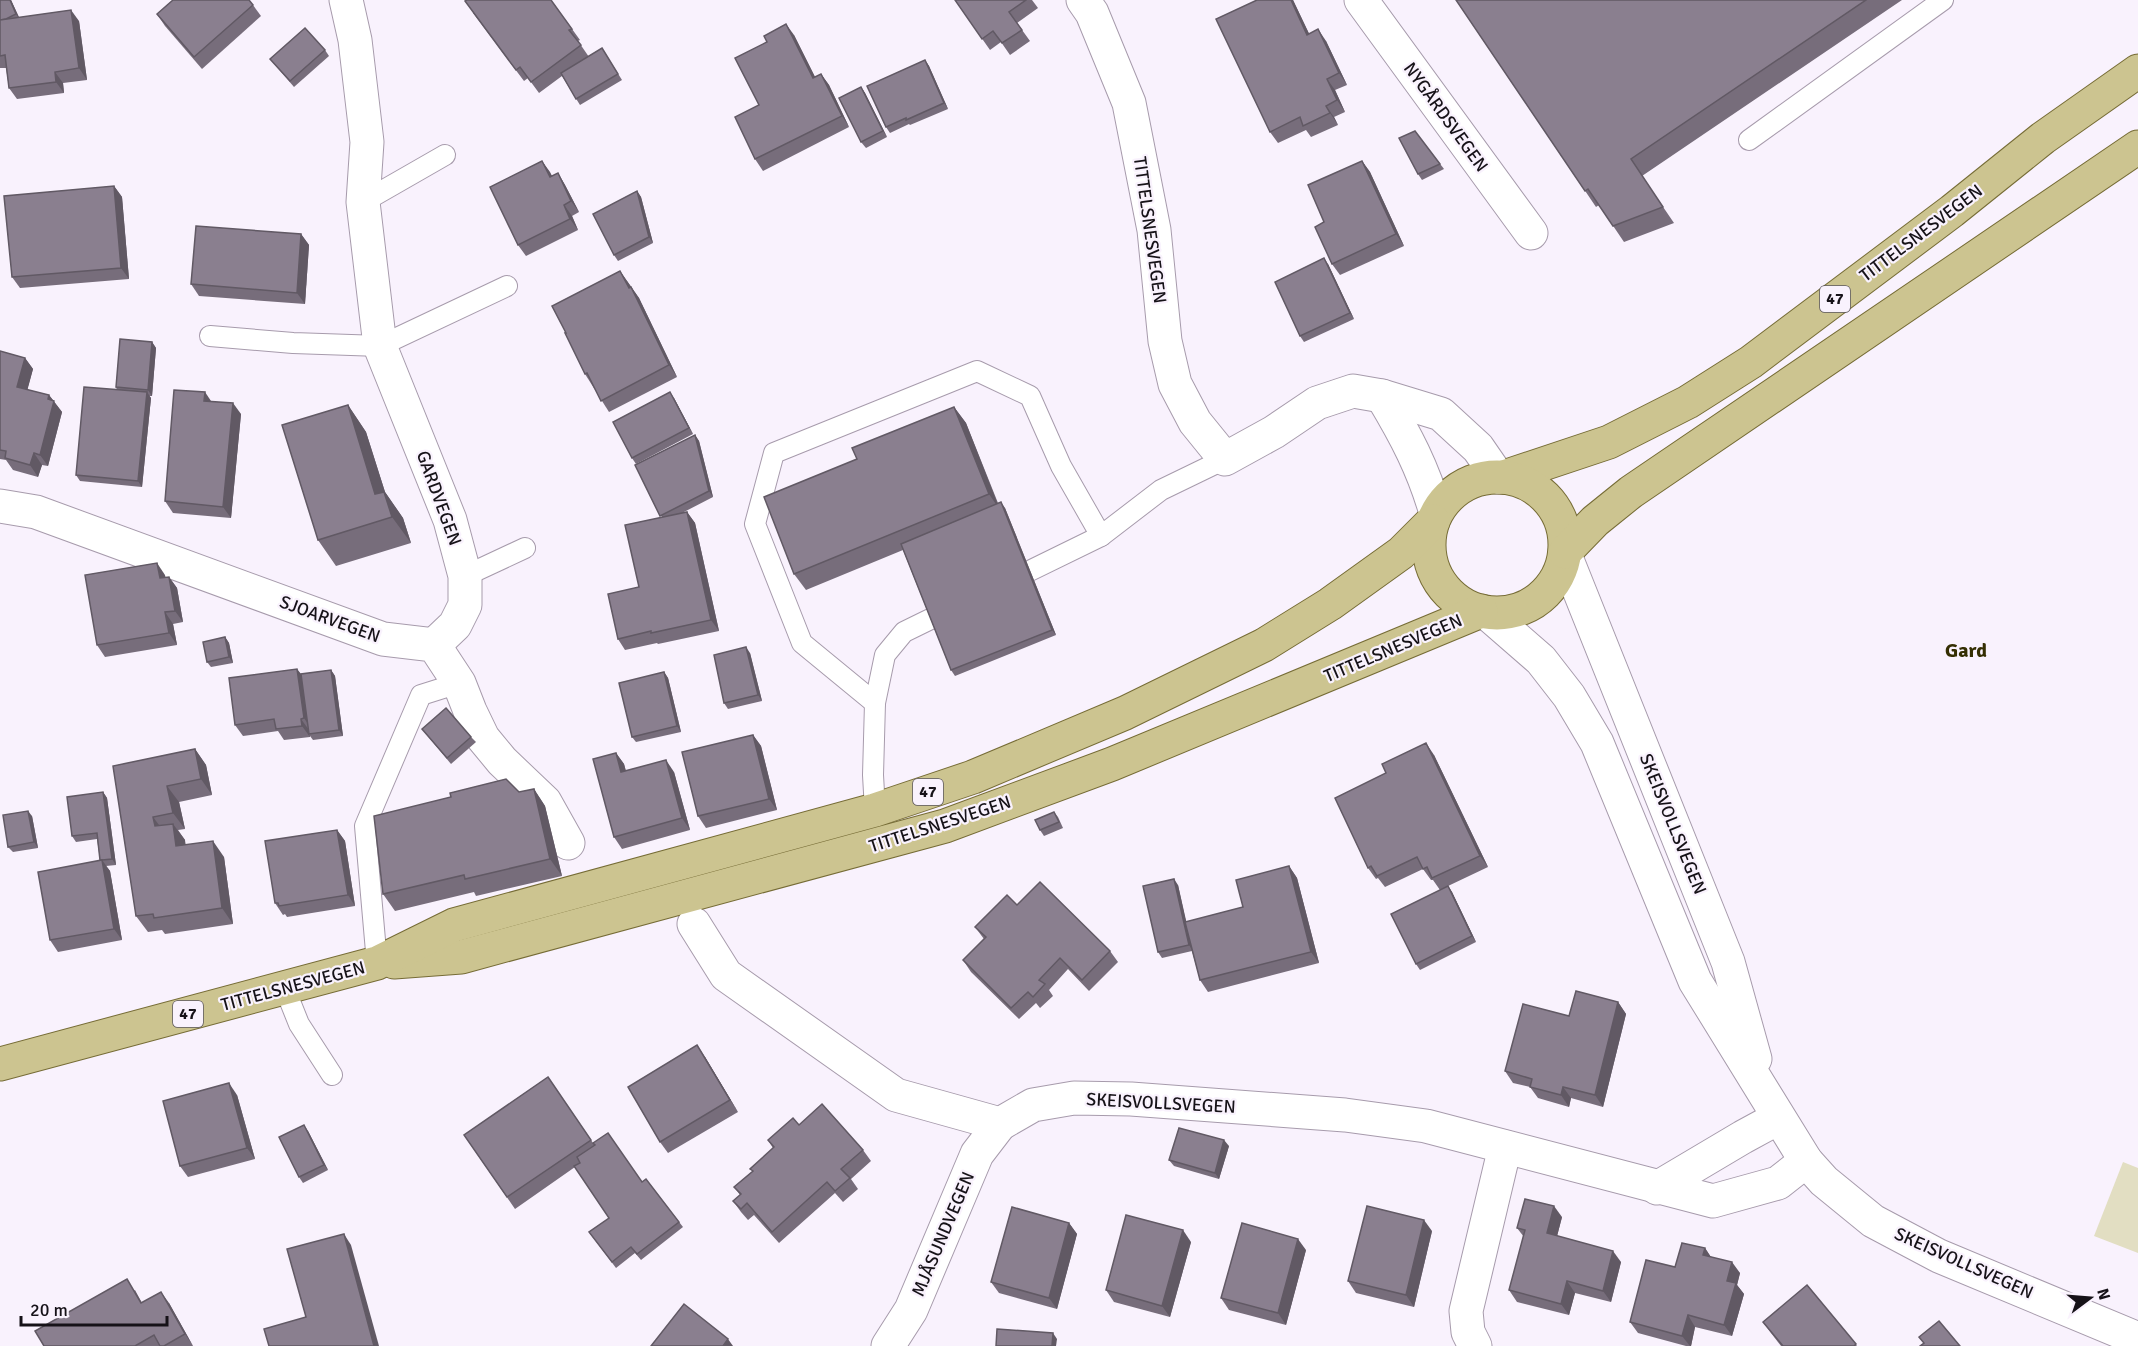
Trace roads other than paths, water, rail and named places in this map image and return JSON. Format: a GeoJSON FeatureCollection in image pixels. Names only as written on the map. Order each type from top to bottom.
{"type":"FeatureCollection","features":[{"type":"Feature","properties":{"kind":"main road","name":"TITTELSNESVEGEN"},"geometry":{"type":"LineString","coordinates":[[1501,477],[1609,442],[1688,402],[1751,362],[1952,211],[2043,138],[2138,71]]}},
{"type":"Feature","properties":{"kind":"main road","name":"47"},"geometry":{"type":"LineString","coordinates":[[1565,554],[1595,521],[1631,492],[2138,147]]}},
{"type":"Feature","properties":{"kind":"main road","name":"47"},"geometry":{"type":"LineString","coordinates":[[1435,517],[1452,494],[1473,481],[1501,477],[1530,485],[1550,502],[1563,526],[1565,554],[1556,580],[1538,600],[1514,612],[1484,612]]}},
{"type":"Feature","properties":{"kind":"main road","name":"TITTELSNESVEGEN"},"geometry":{"type":"LineString","coordinates":[[0,1064],[377,963],[454,925],[875,810],[973,777],[1114,718],[1264,645],[1330,604],[1401,553],[1435,517]]}},
{"type":"Feature","properties":{"kind":"main road"},"geometry":{"type":"LineString","coordinates":[[1435,517],[1429,543],[1432,566],[1437,577],[1443,587],[1460,603],[1484,612]]}},
{"type":"Feature","properties":{"kind":"main road","name":"TITTELSNESVEGEN"},"geometry":{"type":"LineString","coordinates":[[377,963],[461,957],[945,826],[1122,760],[1484,612]]}},
{"type":"Feature","properties":{"kind":"street","name":"GARDVEGEN"},"geometry":{"type":"LineString","coordinates":[[346,0],[355,40],[367,142],[363,202],[380,346],[450,520],[465,576],[465,605],[455,625],[434,645]]}},
{"type":"Feature","properties":{"kind":"street","name":"TITTELSNESVEGEN"},"geometry":{"type":"LineString","coordinates":[[1083,0],[1092,13],[1129,103],[1154,230],[1165,341],[1175,384],[1195,422],[1226,459]]}},
{"type":"Feature","properties":{"kind":"street","name":"NYGÅRDSVEGEN"},"geometry":{"type":"LineString","coordinates":[[1361,0],[1531,233]]}},
{"type":"Feature","properties":{"kind":"street"},"geometry":{"type":"LineString","coordinates":[[1226,459],[1274,432],[1317,403],[1353,391],[1382,396],[1442,414],[1478,448],[1501,477]]}},
{"type":"Feature","properties":{"kind":"street"},"geometry":{"type":"LineString","coordinates":[[1382,396],[1422,469],[1435,517]]}},
{"type":"Feature","properties":{"kind":"street","name":"SJOARVEGEN"},"geometry":{"type":"LineString","coordinates":[[0,506],[36,512],[382,639],[434,645]]}},
{"type":"Feature","properties":{"kind":"street","name":"SKEISVOLLSVEGEN"},"geometry":{"type":"LineString","coordinates":[[1565,554],[1728,962],[1772,1108]]}},
{"type":"Feature","properties":{"kind":"street","name":"SKEISVOLLSVEGEN"},"geometry":{"type":"LineString","coordinates":[[1484,612],[1541,660],[1569,696],[1597,743],[1695,981],[1806,1161],[1824,1181],[1873,1221],[1939,1256],[2138,1339]]}},
{"type":"Feature","properties":{"kind":"street"},"geometry":{"type":"LineString","coordinates":[[434,645],[459,683],[483,738],[502,761],[545,802],[568,843]]}},
{"type":"Feature","properties":{"kind":"street"},"geometry":{"type":"LineString","coordinates":[[694,924],[726,975],[896,1095],[1000,1124]]}},
{"type":"Feature","properties":{"kind":"street","name":"SKEISVOLLSVEGEN"},"geometry":{"type":"LineString","coordinates":[[1000,1124],[1033,1105],[1074,1098],[1131,1099],[1356,1117],[1426,1126],[1713,1201],[1778,1183],[1806,1161]]}},
{"type":"Feature","properties":{"kind":"street"},"geometry":{"type":"LineString","coordinates":[[1657,1188],[1743,1137],[1772,1108]]}},
{"type":"Feature","properties":{"kind":"street","name":"MJÅSUNDVEGEN"},"geometry":{"type":"LineString","coordinates":[[888,1346],[911,1310],[977,1154],[1000,1124]]}},
{"type":"Feature","properties":{"kind":"street"},"geometry":{"type":"LineString","coordinates":[[1475,1346],[1468,1332],[1466,1311],[1505,1147]]}},
{"type":"Feature","properties":{"kind":"lane"},"geometry":{"type":"LineString","coordinates":[[1749,140],[1943,0]]}},
{"type":"Feature","properties":{"kind":"lane"},"geometry":{"type":"LineString","coordinates":[[363,202],[445,155]]}},
{"type":"Feature","properties":{"kind":"lane"},"geometry":{"type":"LineString","coordinates":[[210,336],[293,343],[380,346],[507,286]]}},
{"type":"Feature","properties":{"kind":"lane"},"geometry":{"type":"LineString","coordinates":[[875,703],[802,643],[755,524],[774,453],[977,371],[1030,396],[1061,466],[1101,536]]}},
{"type":"Feature","properties":{"kind":"lane"},"geometry":{"type":"LineString","coordinates":[[987,592],[1101,536],[1161,490],[1226,459]]}},
{"type":"Feature","properties":{"kind":"lane"},"geometry":{"type":"LineString","coordinates":[[465,576],[525,548]]}},
{"type":"Feature","properties":{"kind":"lane"},"geometry":{"type":"LineString","coordinates":[[875,810],[873,776],[875,703],[885,655],[904,632],[966,602]]}},
{"type":"Feature","properties":{"kind":"lane"},"geometry":{"type":"LineString","coordinates":[[377,963],[365,826],[421,695],[459,683]]}},
{"type":"Feature","properties":{"kind":"lane"},"geometry":{"type":"LineString","coordinates":[[285,989],[299,1024],[332,1075]]}},
{"type":"Feature","properties":{"kind":"district","name":"Gard"},"geometry":{"type":"Point","coordinates":[1966,650]}}]}
